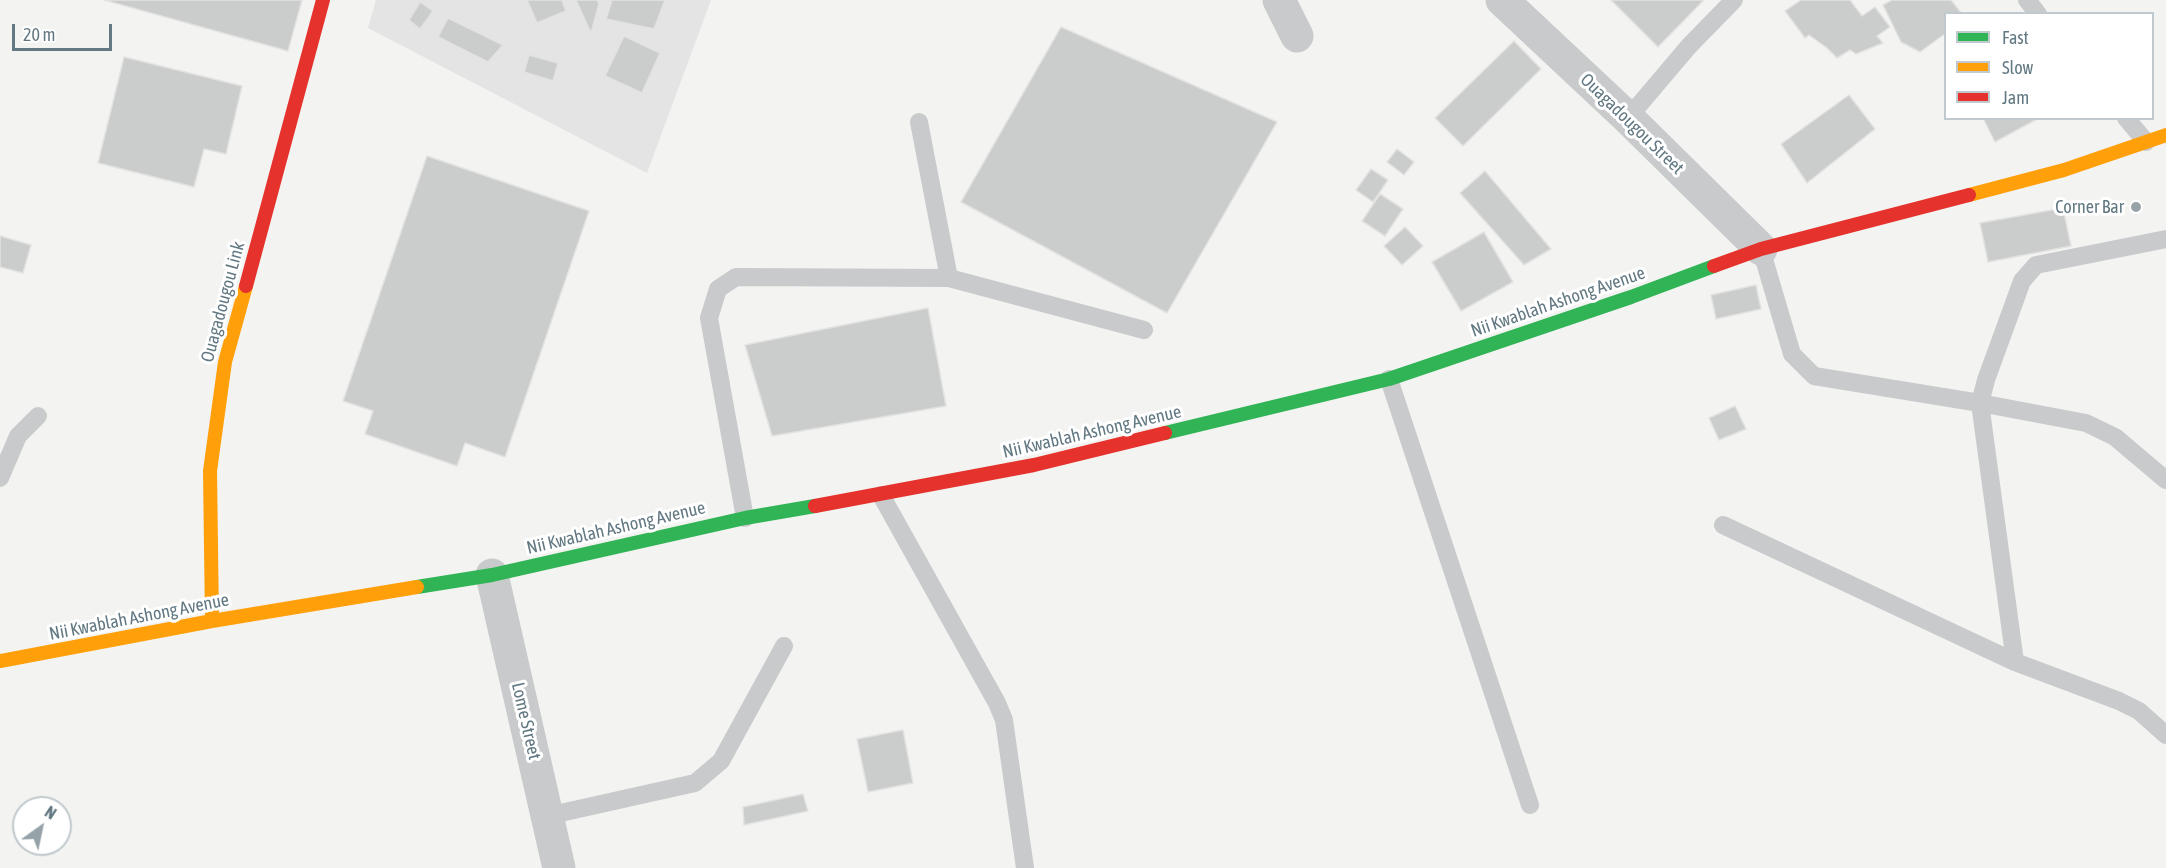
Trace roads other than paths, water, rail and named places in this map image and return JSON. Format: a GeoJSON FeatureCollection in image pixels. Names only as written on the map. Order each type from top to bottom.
{"type":"FeatureCollection","features":[{"type":"Feature","properties":{"kind":"street","name":"Ouagadougou Link"},"geometry":{"type":"LineString","coordinates":[[212,621],[210,471],[225,362],[323,0]]}},
{"type":"Feature","properties":{"kind":"street"},"geometry":{"type":"LineString","coordinates":[[1279,0],[1297,36]]}},
{"type":"Feature","properties":{"kind":"street","name":"Ouagadougou Street"},"geometry":{"type":"LineString","coordinates":[[1502,0],[1628,118],[1761,249]]}},
{"type":"Feature","properties":{"kind":"street","name":"Nii Kwablah Ashong Avenue"},"geometry":{"type":"LineString","coordinates":[[0,662],[212,621],[492,575],[745,518],[1034,465],[1389,379],[1631,297],[1761,249],[2064,170],[2166,135]]}},
{"type":"Feature","properties":{"kind":"street","name":"Lome Street"},"geometry":{"type":"LineString","coordinates":[[492,575],[559,868]]}},
{"type":"Feature","properties":{"kind":"lane"},"geometry":{"type":"LineString","coordinates":[[1628,118],[1689,46],[1734,0]]}},
{"type":"Feature","properties":{"kind":"lane"},"geometry":{"type":"LineString","coordinates":[[2027,0],[2036,12]]}},
{"type":"Feature","properties":{"kind":"lane"},"geometry":{"type":"LineString","coordinates":[[2128,120],[2146,142]]}},
{"type":"Feature","properties":{"kind":"lane"},"geometry":{"type":"LineString","coordinates":[[919,122],[949,278]]}},
{"type":"Feature","properties":{"kind":"lane"},"geometry":{"type":"LineString","coordinates":[[2015,662],[1980,403],[1986,380],[2022,281],[2036,265],[2166,239]]}},
{"type":"Feature","properties":{"kind":"lane"},"geometry":{"type":"LineString","coordinates":[[1761,249],[1792,354],[1814,376],[2086,423],[2115,437],[2166,480]]}},
{"type":"Feature","properties":{"kind":"lane"},"geometry":{"type":"LineString","coordinates":[[745,518],[709,318],[718,289],[735,277],[949,278],[1144,330]]}},
{"type":"Feature","properties":{"kind":"lane"},"geometry":{"type":"LineString","coordinates":[[1389,379],[1530,805]]}},
{"type":"Feature","properties":{"kind":"lane"},"geometry":{"type":"LineString","coordinates":[[0,478],[18,435],[38,416]]}},
{"type":"Feature","properties":{"kind":"lane"},"geometry":{"type":"LineString","coordinates":[[880,495],[997,703],[1004,720],[1025,868]]}},
{"type":"Feature","properties":{"kind":"lane"},"geometry":{"type":"LineString","coordinates":[[1724,525],[2015,662],[2119,701],[2139,711],[2166,735]]}},
{"type":"Feature","properties":{"kind":"lane"},"geometry":{"type":"LineString","coordinates":[[548,816],[695,783],[721,761],[784,646]]}},
{"type":"Feature","properties":{"kind":"place","name":"Corner Bar"},"geometry":{"type":"Point","coordinates":[2136,207]}}]}
